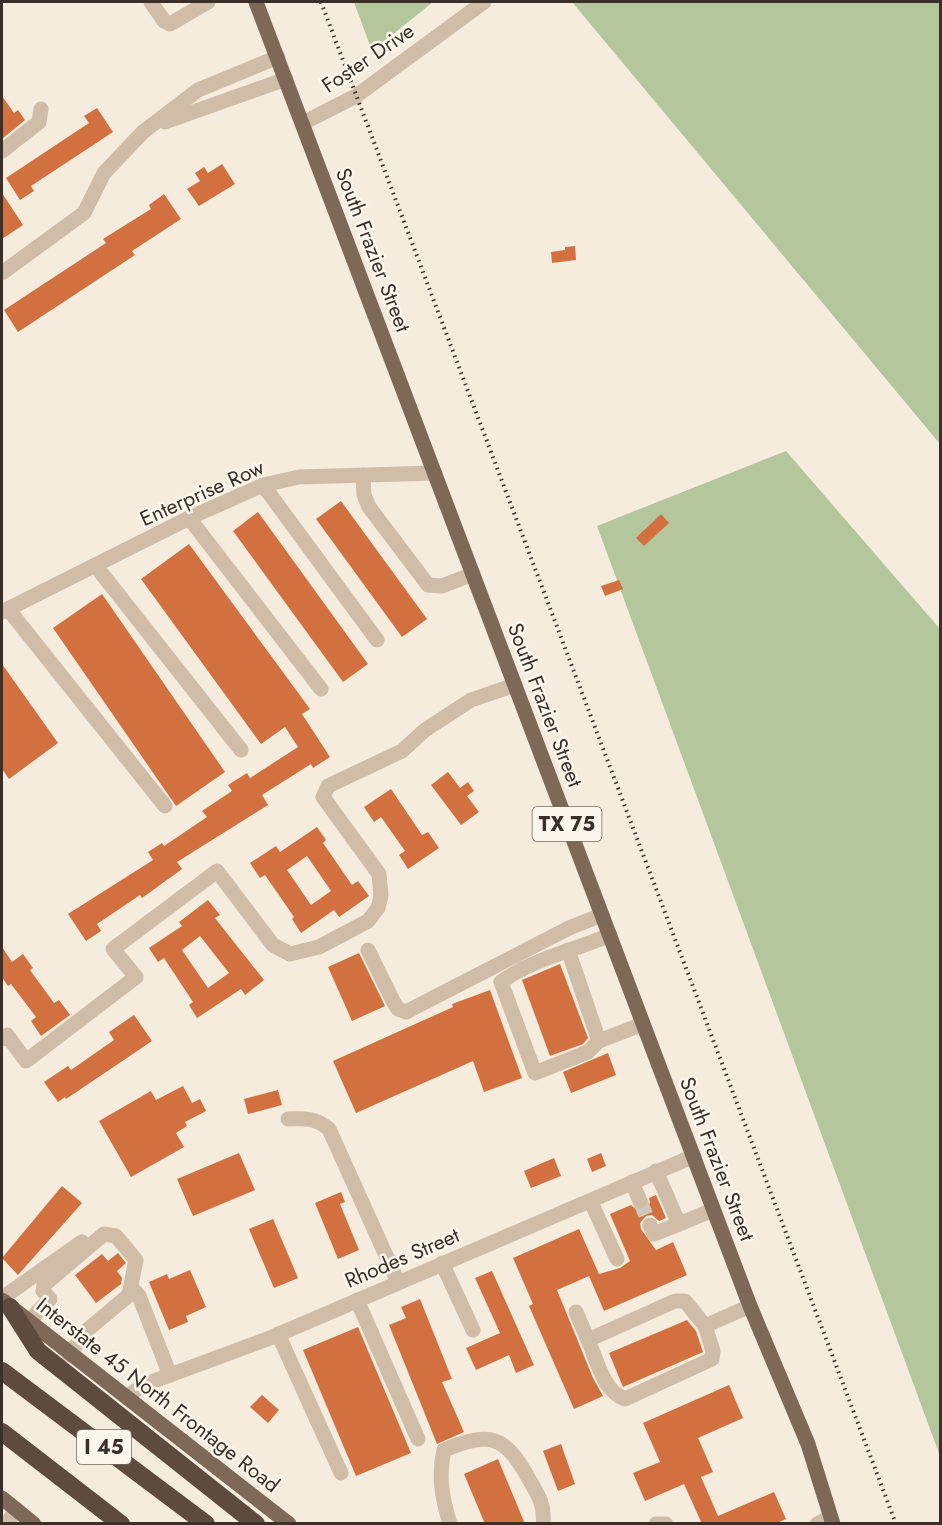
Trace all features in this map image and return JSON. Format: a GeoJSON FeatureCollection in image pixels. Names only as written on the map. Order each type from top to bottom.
{"type":"FeatureCollection","features":[{"type":"Feature","properties":{"kind":"highway"},"geometry":{"type":"LineString","coordinates":[[4,1302],[38,1351],[256,1524]]}},
{"type":"Feature","properties":{"kind":"highway","name":"I 45"},"geometry":{"type":"LineString","coordinates":[[2,1371],[206,1524]]}},
{"type":"Feature","properties":{"kind":"highway","name":"I 45"},"geometry":{"type":"LineString","coordinates":[[2,1432],[121,1524]]}},
{"type":"Feature","properties":{"kind":"main road","name":"South Frazier Street"},"geometry":{"type":"LineString","coordinates":[[256,2],[713,1210],[750,1306],[808,1444],[827,1521]]}},
{"type":"Feature","properties":{"kind":"main road","name":"Interstate 45 North Frontage Road"},"geometry":{"type":"LineString","coordinates":[[4,1302],[69,1355],[127,1396],[289,1524]]}},
{"type":"Feature","properties":{"kind":"main road"},"geometry":{"type":"LineString","coordinates":[[2,1498],[33,1524]]}},
{"type":"Feature","properties":{"kind":"street"},"geometry":{"type":"LineString","coordinates":[[151,2],[164,21],[170,24],[208,2]]}},
{"type":"Feature","properties":{"kind":"street","name":"Foster Drive"},"geometry":{"type":"LineString","coordinates":[[303,123],[356,96],[484,2]]}},
{"type":"Feature","properties":{"kind":"street"},"geometry":{"type":"LineString","coordinates":[[2,273],[84,213],[104,173],[143,132],[198,90],[278,57]]}},
{"type":"Feature","properties":{"kind":"street"},"geometry":{"type":"LineString","coordinates":[[143,132],[194,110],[286,79]]}},
{"type":"Feature","properties":{"kind":"street"},"geometry":{"type":"LineString","coordinates":[[2,152],[39,122],[41,109]]}},
{"type":"Feature","properties":{"kind":"street","name":"Enterprise Row"},"geometry":{"type":"LineString","coordinates":[[5,611],[189,518],[263,485],[299,477],[435,474]]}},
{"type":"Feature","properties":{"kind":"street"},"geometry":{"type":"LineString","coordinates":[[363,475],[364,495],[369,507],[428,585],[442,586],[473,574]]}},
{"type":"Feature","properties":{"kind":"street"},"geometry":{"type":"LineString","coordinates":[[263,485],[377,640]]}},
{"type":"Feature","properties":{"kind":"street"},"geometry":{"type":"LineString","coordinates":[[189,518],[321,689]]}},
{"type":"Feature","properties":{"kind":"street"},"geometry":{"type":"LineString","coordinates":[[95,565],[241,750]]}},
{"type":"Feature","properties":{"kind":"street"},"geometry":{"type":"LineString","coordinates":[[5,611],[165,806]]}},
{"type":"Feature","properties":{"kind":"street"},"geometry":{"type":"LineString","coordinates":[[2,1039],[7,1035],[26,1061],[136,977],[113,949],[217,871],[273,945],[290,954],[319,947],[368,921],[378,908],[381,896],[379,874],[323,797],[328,786],[402,751],[425,730],[471,700],[515,685]]}},
{"type":"Feature","properties":{"kind":"street"},"geometry":{"type":"LineString","coordinates":[[368,950],[393,1001],[398,1009],[406,1012],[570,928],[602,915]]}},
{"type":"Feature","properties":{"kind":"street"},"geometry":{"type":"LineString","coordinates":[[610,935],[518,970],[501,982],[535,1073],[588,1052],[599,1041],[644,1024]]}},
{"type":"Feature","properties":{"kind":"street"},"geometry":{"type":"LineString","coordinates":[[568,950],[599,1041]]}},
{"type":"Feature","properties":{"kind":"street"},"geometry":{"type":"LineString","coordinates":[[288,1119],[303,1118],[320,1121],[329,1129],[398,1282]]}},
{"type":"Feature","properties":{"kind":"street","name":"Rhodes Street"},"geometry":{"type":"LineString","coordinates":[[127,1396],[143,1385],[278,1334],[694,1156]]}},
{"type":"Feature","properties":{"kind":"street"},"geometry":{"type":"LineString","coordinates":[[657,1171],[679,1224]]}},
{"type":"Feature","properties":{"kind":"street"},"geometry":{"type":"LineString","coordinates":[[632,1182],[640,1201]]}},
{"type":"Feature","properties":{"kind":"street"},"geometry":{"type":"LineString","coordinates":[[591,1202],[617,1259]]}},
{"type":"Feature","properties":{"kind":"street"},"geometry":{"type":"LineString","coordinates":[[650,1225],[654,1234],[713,1210]]}},
{"type":"Feature","properties":{"kind":"street"},"geometry":{"type":"LineString","coordinates":[[29,1321],[50,1299],[43,1291],[45,1285],[104,1234],[116,1236],[136,1260],[132,1288],[129,1295],[86,1331],[69,1355]]}},
{"type":"Feature","properties":{"kind":"street"},"geometry":{"type":"LineString","coordinates":[[4,1302],[82,1242]]}},
{"type":"Feature","properties":{"kind":"street"},"geometry":{"type":"LineString","coordinates":[[442,1263],[473,1330]]}},
{"type":"Feature","properties":{"kind":"street"},"geometry":{"type":"LineString","coordinates":[[132,1288],[139,1296],[170,1375]]}},
{"type":"Feature","properties":{"kind":"street"},"geometry":{"type":"LineString","coordinates":[[357,1300],[418,1439]]}},
{"type":"Feature","properties":{"kind":"street"},"geometry":{"type":"LineString","coordinates":[[576,1312],[588,1340],[608,1386],[617,1396],[625,1399],[712,1359],[713,1351],[705,1326],[685,1301],[675,1301],[588,1340]]}},
{"type":"Feature","properties":{"kind":"street"},"geometry":{"type":"LineString","coordinates":[[705,1326],[750,1306]]}},
{"type":"Feature","properties":{"kind":"street"},"geometry":{"type":"LineString","coordinates":[[278,1334],[341,1473]]}},
{"type":"Feature","properties":{"kind":"street"},"geometry":{"type":"LineString","coordinates":[[450,1524],[442,1496],[441,1464],[444,1450],[474,1438],[498,1442],[517,1457],[545,1508],[543,1524]]}},
{"type":"Feature","properties":{"kind":"street"},"geometry":{"type":"LineString","coordinates":[[7,1524],[16,1509]]}},
{"type":"Feature","properties":{"kind":"street"},"geometry":{"type":"LineString","coordinates":[[656,1524],[666,1524]]}},
{"type":"Feature","properties":{"kind":"green space"},"geometry":{"type":"Polygon","coordinates":[[[354,2],[433,2],[372,51],[354,2]]]}},
{"type":"Feature","properties":{"kind":"green space"},"geometry":{"type":"Polygon","coordinates":[[[572,2],[940,2],[940,444],[572,2]]]}},
{"type":"Feature","properties":{"kind":"green space"},"geometry":{"type":"Polygon","coordinates":[[[786,451],[940,629],[940,1456],[597,526],[786,451]]]}},
{"type":"Feature","properties":{"kind":"building"},"geometry":{"type":"Polygon","coordinates":[[[2,96],[14,113],[18,110],[25,120],[2,139],[2,96]]]}},
{"type":"Feature","properties":{"kind":"building"},"geometry":{"type":"Polygon","coordinates":[[[97,108],[113,132],[31,186],[34,191],[20,200],[6,178],[89,123],[84,116],[97,108]]]}},
{"type":"Feature","properties":{"kind":"building"},"geometry":{"type":"Polygon","coordinates":[[[222,164],[235,184],[199,206],[187,189],[200,181],[195,173],[204,167],[208,173],[222,164]]]}},
{"type":"Feature","properties":{"kind":"building"},"geometry":{"type":"Polygon","coordinates":[[[2,193],[23,225],[2,239],[2,193]]]}},
{"type":"Feature","properties":{"kind":"building"},"geometry":{"type":"Polygon","coordinates":[[[164,194],[181,219],[132,251],[135,255],[18,332],[4,310],[106,243],[103,239],[151,209],[149,205],[164,194]]]}},
{"type":"Feature","properties":{"kind":"building"},"geometry":{"type":"Polygon","coordinates":[[[575,246],[576,260],[552,263],[551,252],[575,246]]]}},
{"type":"Feature","properties":{"kind":"building"},"geometry":{"type":"Polygon","coordinates":[[[341,501],[427,619],[402,637],[316,519],[341,501]]]}},
{"type":"Feature","properties":{"kind":"building"},"geometry":{"type":"Polygon","coordinates":[[[258,512],[368,664],[343,682],[233,531],[258,512]]]}},
{"type":"Feature","properties":{"kind":"building"},"geometry":{"type":"Polygon","coordinates":[[[661,514],[669,523],[644,546],[636,538],[661,514]]]}},
{"type":"Feature","properties":{"kind":"building"},"geometry":{"type":"Polygon","coordinates":[[[189,544],[310,709],[302,714],[330,757],[313,768],[311,764],[262,795],[268,805],[177,862],[182,869],[142,898],[140,895],[97,924],[101,931],[86,941],[68,914],[153,860],[148,852],[162,843],[164,846],[207,817],[202,811],[232,791],[228,785],[247,773],[250,778],[298,747],[285,727],[261,744],[141,579],[189,544]]]}},
{"type":"Feature","properties":{"kind":"building"},"geometry":{"type":"Polygon","coordinates":[[[619,580],[623,589],[605,596],[601,586],[619,580]]]}},
{"type":"Feature","properties":{"kind":"building"},"geometry":{"type":"Polygon","coordinates":[[[102,594],[225,772],[176,806],[53,628],[102,594]]]}},
{"type":"Feature","properties":{"kind":"building"},"geometry":{"type":"Polygon","coordinates":[[[2,664],[58,743],[9,779],[2,769],[2,664]]]}},
{"type":"Feature","properties":{"kind":"building"},"geometry":{"type":"Polygon","coordinates":[[[448,772],[460,788],[468,782],[474,791],[467,796],[479,812],[461,825],[431,785],[448,772]]]}},
{"type":"Feature","properties":{"kind":"building"},"geometry":{"type":"Polygon","coordinates":[[[391,789],[422,835],[428,832],[439,848],[408,869],[399,855],[405,851],[381,817],[374,822],[364,807],[391,789]]]}},
{"type":"Feature","properties":{"kind":"building"},"geometry":{"type":"Polygon","coordinates":[[[317,827],[326,840],[323,843],[352,885],[358,881],[369,896],[339,917],[334,910],[301,933],[292,919],[294,917],[265,875],[260,878],[250,863],[276,846],[280,852],[317,827]],[[307,856],[287,870],[311,905],[331,891],[307,856]]]}},
{"type":"Feature","properties":{"kind":"building"},"geometry":{"type":"Polygon","coordinates":[[[208,900],[220,915],[215,918],[264,980],[245,995],[241,989],[197,1018],[189,1005],[193,1002],[164,958],[158,962],[149,948],[182,926],[179,922],[208,900]],[[200,936],[182,950],[208,988],[229,973],[200,936]]]}},
{"type":"Feature","properties":{"kind":"building"},"geometry":{"type":"Polygon","coordinates":[[[2,947],[12,962],[23,954],[33,968],[30,970],[54,1003],[59,1000],[70,1015],[41,1036],[31,1021],[36,1017],[11,984],[8,986],[2,977],[2,947]]]}},
{"type":"Feature","properties":{"kind":"building"},"geometry":{"type":"Polygon","coordinates":[[[359,953],[385,1006],[352,1021],[328,967],[359,953]]]}},
{"type":"Feature","properties":{"kind":"building"},"geometry":{"type":"Polygon","coordinates":[[[560,964],[588,1038],[583,1044],[550,1056],[522,980],[560,964]]]}},
{"type":"Feature","properties":{"kind":"building"},"geometry":{"type":"Polygon","coordinates":[[[490,990],[522,1078],[484,1092],[473,1061],[356,1113],[333,1061],[453,1007],[452,1004],[490,990]]]}},
{"type":"Feature","properties":{"kind":"building"},"geometry":{"type":"Polygon","coordinates":[[[134,1015],[152,1041],[66,1099],[65,1097],[58,1102],[44,1082],[68,1066],[71,1070],[114,1040],[109,1032],[134,1015]]]}},
{"type":"Feature","properties":{"kind":"building"},"geometry":{"type":"Polygon","coordinates":[[[608,1053],[616,1075],[571,1093],[563,1072],[608,1053]]]}},
{"type":"Feature","properties":{"kind":"building"},"geometry":{"type":"Polygon","coordinates":[[[183,1086],[192,1103],[200,1099],[206,1111],[185,1122],[187,1126],[176,1133],[184,1147],[131,1177],[99,1121],[151,1091],[156,1100],[183,1086]]]}},
{"type":"Feature","properties":{"kind":"building"},"geometry":{"type":"Polygon","coordinates":[[[278,1090],[282,1105],[248,1114],[244,1099],[278,1090]]]}},
{"type":"Feature","properties":{"kind":"building"},"geometry":{"type":"Polygon","coordinates":[[[239,1153],[255,1190],[193,1216],[177,1179],[239,1153]]]}},
{"type":"Feature","properties":{"kind":"building"},"geometry":{"type":"Polygon","coordinates":[[[601,1153],[606,1166],[592,1172],[587,1159],[601,1153]]]}},
{"type":"Feature","properties":{"kind":"building"},"geometry":{"type":"Polygon","coordinates":[[[554,1158],[561,1176],[531,1188],[524,1171],[554,1158]]]}},
{"type":"Feature","properties":{"kind":"building"},"geometry":{"type":"Polygon","coordinates":[[[62,1186],[82,1203],[18,1275],[2,1258],[62,1186]]]}},
{"type":"Feature","properties":{"kind":"building"},"geometry":{"type":"Polygon","coordinates":[[[341,1192],[345,1202],[340,1204],[359,1250],[338,1259],[315,1203],[341,1192]]]}},
{"type":"Feature","properties":{"kind":"building"},"geometry":{"type":"Polygon","coordinates":[[[656,1195],[666,1218],[659,1221],[652,1215],[646,1216],[640,1223],[641,1229],[656,1250],[673,1242],[687,1275],[604,1311],[589,1276],[557,1290],[593,1378],[603,1396],[574,1409],[529,1306],[533,1304],[513,1258],[579,1229],[599,1274],[620,1268],[630,1261],[610,1214],[631,1205],[638,1211],[644,1210],[650,1203],[649,1198],[656,1195]]]}},
{"type":"Feature","properties":{"kind":"building"},"geometry":{"type":"Polygon","coordinates":[[[273,1219],[298,1278],[274,1288],[249,1229],[273,1219]]]}},
{"type":"Feature","properties":{"kind":"building"},"geometry":{"type":"Polygon","coordinates":[[[118,1253],[126,1263],[117,1271],[122,1278],[121,1284],[96,1303],[75,1275],[102,1254],[108,1261],[118,1253]]]}},
{"type":"Feature","properties":{"kind":"building"},"geometry":{"type":"Polygon","coordinates":[[[190,1270],[206,1307],[186,1316],[188,1322],[169,1330],[149,1282],[167,1274],[169,1279],[190,1270]]]}},
{"type":"Feature","properties":{"kind":"building"},"geometry":{"type":"Polygon","coordinates":[[[492,1271],[534,1365],[516,1373],[509,1355],[476,1370],[466,1348],[500,1333],[475,1278],[492,1271]]]}},
{"type":"Feature","properties":{"kind":"building"},"geometry":{"type":"Polygon","coordinates":[[[420,1299],[452,1379],[442,1382],[464,1432],[437,1444],[389,1325],[406,1318],[401,1307],[420,1299]]]}},
{"type":"Feature","properties":{"kind":"building"},"geometry":{"type":"Polygon","coordinates":[[[687,1320],[696,1331],[703,1352],[623,1387],[609,1353],[687,1320]]]}},
{"type":"Feature","properties":{"kind":"building"},"geometry":{"type":"Polygon","coordinates":[[[358,1327],[411,1453],[356,1476],[303,1350],[358,1327]]]}},
{"type":"Feature","properties":{"kind":"building"},"geometry":{"type":"Polygon","coordinates":[[[729,1385],[743,1418],[698,1438],[713,1472],[701,1477],[718,1516],[774,1492],[786,1519],[775,1524],[702,1524],[684,1484],[645,1501],[633,1473],[660,1462],[643,1423],[729,1385]]]}},
{"type":"Feature","properties":{"kind":"building"},"geometry":{"type":"Polygon","coordinates":[[[262,1395],[279,1410],[268,1423],[250,1407],[262,1395]]]}},
{"type":"Feature","properties":{"kind":"building"},"geometry":{"type":"Polygon","coordinates":[[[561,1444],[575,1484],[558,1491],[543,1451],[561,1444]]]}},
{"type":"Feature","properties":{"kind":"building"},"geometry":{"type":"Polygon","coordinates":[[[498,1459],[525,1524],[485,1524],[464,1474],[498,1459]]]}},
{"type":"Feature","properties":{"kind":"tunnel"},"geometry":{"type":"LineString","coordinates":[[640,1201],[650,1225]]}},
{"type":"Feature","properties":{"kind":"railway"},"geometry":{"type":"LineString","coordinates":[[321,2],[896,1524]]}}]}
